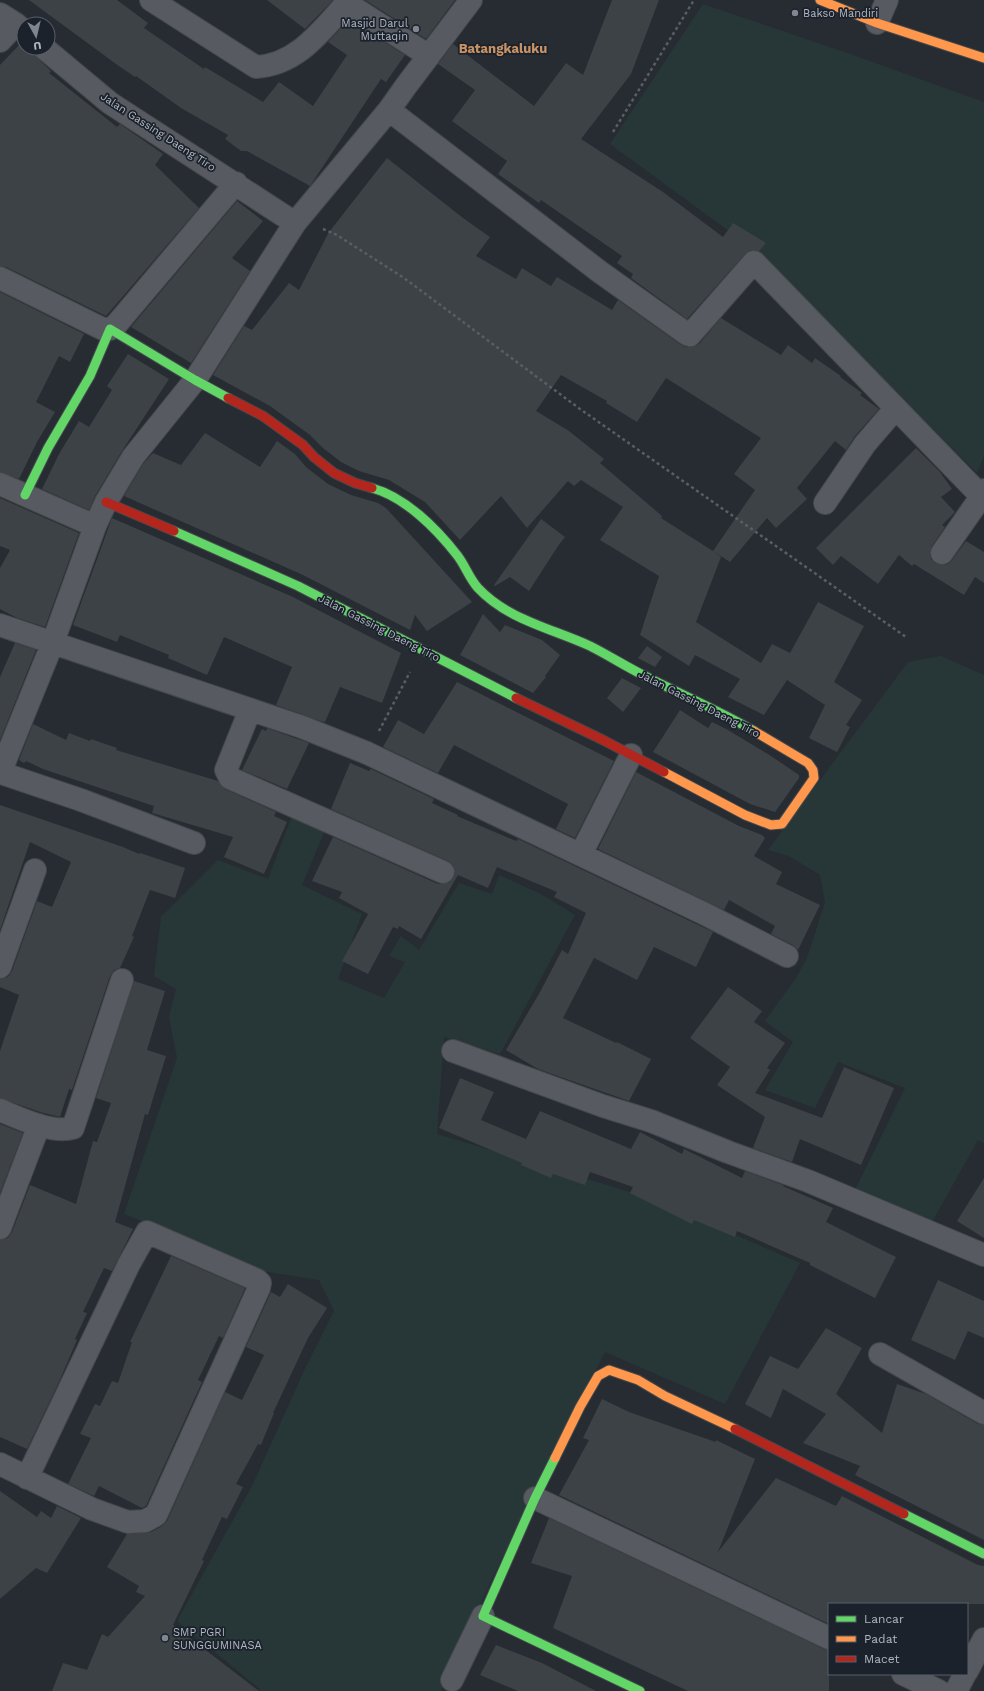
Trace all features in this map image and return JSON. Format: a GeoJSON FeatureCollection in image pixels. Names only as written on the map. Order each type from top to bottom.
{"type":"FeatureCollection","features":[{"type":"Feature","properties":{"kind":"street"},"geometry":{"type":"LineString","coordinates":[[151,0],[256,67],[272,64],[300,51],[311,43],[343,7],[347,6],[351,6],[429,56]]}},
{"type":"Feature","properties":{"kind":"street"},"geometry":{"type":"LineString","coordinates":[[194,843],[81,800],[0,773],[53,642],[95,526],[106,502],[133,457],[195,380],[302,214],[389,110],[471,0]]}},
{"type":"Feature","properties":{"kind":"street"},"geometry":{"type":"LineString","coordinates":[[820,0],[877,23],[984,58]]}},
{"type":"Feature","properties":{"kind":"street"},"geometry":{"type":"LineString","coordinates":[[877,23],[887,0]]}},
{"type":"Feature","properties":{"kind":"street"},"geometry":{"type":"LineString","coordinates":[[0,41],[13,23]]}},
{"type":"Feature","properties":{"kind":"street","name":"Jalan Gassing Daeng Tiro"},"geometry":{"type":"LineString","coordinates":[[54,56],[110,103],[236,184],[302,214]]}},
{"type":"Feature","properties":{"kind":"street"},"geometry":{"type":"LineString","coordinates":[[389,110],[600,272],[687,334],[690,335],[754,262],[983,496],[942,553]]}},
{"type":"Feature","properties":{"kind":"street"},"geometry":{"type":"LineString","coordinates":[[25,495],[48,448],[90,376],[110,329],[116,325],[166,268],[236,184]]}},
{"type":"Feature","properties":{"kind":"street","name":"Jalan Gassing Daeng Tiro"},"geometry":{"type":"LineString","coordinates":[[0,278],[103,329],[110,329],[195,380],[249,407],[282,428],[334,473],[354,483],[383,491],[418,512],[457,555],[477,587],[494,602],[514,616],[589,646],[643,675],[734,719],[808,763],[815,772],[814,778],[782,824],[771,826],[722,803],[631,755],[421,650],[298,586],[106,502]]}},
{"type":"Feature","properties":{"kind":"street"},"geometry":{"type":"LineString","coordinates":[[825,503],[865,444],[896,408]]}},
{"type":"Feature","properties":{"kind":"street"},"geometry":{"type":"LineString","coordinates":[[0,484],[95,526]]}},
{"type":"Feature","properties":{"kind":"street"},"geometry":{"type":"LineString","coordinates":[[0,625],[302,727],[367,753],[581,854],[703,913],[787,956]]}},
{"type":"Feature","properties":{"kind":"street"},"geometry":{"type":"LineString","coordinates":[[250,710],[226,770],[230,778],[443,872]]}},
{"type":"Feature","properties":{"kind":"street"},"geometry":{"type":"LineString","coordinates":[[581,854],[631,755]]}},
{"type":"Feature","properties":{"kind":"street"},"geometry":{"type":"LineString","coordinates":[[0,967],[35,870]]}},
{"type":"Feature","properties":{"kind":"street"},"geometry":{"type":"LineString","coordinates":[[0,1110],[40,1125],[61,1130],[73,1128],[75,1126],[122,980]]}},
{"type":"Feature","properties":{"kind":"street"},"geometry":{"type":"LineString","coordinates":[[453,1051],[651,1122],[808,1181],[984,1255]]}},
{"type":"Feature","properties":{"kind":"street"},"geometry":{"type":"LineString","coordinates":[[0,1228],[40,1125]]}},
{"type":"Feature","properties":{"kind":"street"},"geometry":{"type":"LineString","coordinates":[[0,1464],[27,1478],[92,1509],[128,1522],[145,1521],[156,1515],[260,1283],[257,1280],[148,1232],[126,1271],[27,1478]]}},
{"type":"Feature","properties":{"kind":"street"},"geometry":{"type":"LineString","coordinates":[[880,1354],[984,1413]]}},
{"type":"Feature","properties":{"kind":"street"},"geometry":{"type":"LineString","coordinates":[[452,1680],[483,1616],[535,1498],[580,1407],[598,1376],[609,1370],[638,1380],[665,1396],[786,1454],[984,1554]]}},
{"type":"Feature","properties":{"kind":"street"},"geometry":{"type":"LineString","coordinates":[[535,1498],[828,1638]]}},
{"type":"Feature","properties":{"kind":"street"},"geometry":{"type":"LineString","coordinates":[[483,1616],[640,1691]]}},
{"type":"Feature","properties":{"kind":"street"},"geometry":{"type":"LineString","coordinates":[[968,1669],[984,1639]]}},
{"type":"Feature","properties":{"kind":"street"},"geometry":{"type":"LineString","coordinates":[[905,1675],[939,1691]]}},
{"type":"Feature","properties":{"kind":"street"},"geometry":{"type":"LineString","coordinates":[[956,1691],[964,1675]]}},
{"type":"Feature","properties":{"kind":"path"},"geometry":{"type":"LineString","coordinates":[[613,132],[694,0]]}},
{"type":"Feature","properties":{"kind":"path"},"geometry":{"type":"LineString","coordinates":[[302,214],[404,278],[580,409],[906,638]]}},
{"type":"Feature","properties":{"kind":"path"},"geometry":{"type":"LineString","coordinates":[[367,753],[421,650]]}},
{"type":"Feature","properties":{"kind":"shaded area"},"geometry":{"type":"Polygon","coordinates":[[[703,4],[984,102],[984,456],[977,473],[755,250],[610,144],[703,4]]]}},
{"type":"Feature","properties":{"kind":"shaded area"},"geometry":{"type":"Polygon","coordinates":[[[941,656],[984,675],[984,1143],[978,1140],[931,1224],[855,1190],[905,1088],[838,1062],[815,1108],[765,1090],[793,1042],[765,1021],[796,978],[807,958],[825,902],[820,875],[789,856],[768,850],[908,662],[941,656]]]}},
{"type":"Feature","properties":{"kind":"shaded area"},"geometry":{"type":"Polygon","coordinates":[[[294,811],[326,828],[302,885],[362,914],[338,979],[384,998],[405,962],[389,956],[401,936],[419,950],[459,883],[492,894],[499,875],[541,894],[575,915],[500,1054],[444,1037],[437,1134],[653,1199],[800,1263],[725,1404],[605,1352],[491,1581],[441,1691],[259,1691],[260,1689],[177,1621],[252,1486],[303,1373],[334,1311],[319,1280],[262,1271],[193,1241],[124,1214],[177,1058],[169,1017],[176,989],[154,976],[161,917],[218,860],[268,879],[294,811]]]}},
{"type":"Feature","properties":{"kind":"building"},"geometry":{"type":"Polygon","coordinates":[[[29,0],[117,0],[148,23],[144,28],[204,69],[205,67],[263,102],[279,82],[313,106],[347,55],[328,42],[349,19],[405,55],[386,82],[381,79],[310,186],[247,151],[241,151],[225,139],[228,135],[181,108],[136,76],[135,77],[116,64],[56,20],[56,16],[51,16],[29,0]]]}},
{"type":"Feature","properties":{"kind":"building"},"geometry":{"type":"Polygon","coordinates":[[[267,0],[333,0],[305,29],[267,0]]]}},
{"type":"Feature","properties":{"kind":"building","name":"Masjid Darul Muttaqin"},"geometry":{"type":"Polygon","coordinates":[[[365,0],[455,0],[426,39],[365,0]]]}},
{"type":"Feature","properties":{"kind":"building"},"geometry":{"type":"Polygon","coordinates":[[[612,0],[659,0],[631,74],[581,139],[663,192],[723,237],[733,223],[766,243],[759,251],[751,250],[745,254],[687,319],[631,278],[633,274],[617,263],[622,256],[541,200],[539,203],[498,174],[507,161],[452,121],[475,90],[438,64],[453,44],[534,106],[566,63],[583,75],[612,0]]]}},
{"type":"Feature","properties":{"kind":"building"},"geometry":{"type":"Polygon","coordinates":[[[16,48],[16,56],[35,56],[51,71],[49,73],[117,127],[120,124],[163,154],[155,165],[199,208],[106,316],[6,267],[0,266],[0,65],[16,48]]]}},
{"type":"Feature","properties":{"kind":"building"},"geometry":{"type":"Polygon","coordinates":[[[387,158],[463,218],[490,237],[476,256],[516,279],[522,268],[551,286],[557,277],[612,310],[618,300],[686,347],[693,347],[699,344],[721,318],[781,355],[788,345],[812,363],[815,358],[841,376],[840,377],[862,393],[860,395],[879,409],[855,436],[846,450],[835,441],[797,488],[807,499],[776,528],[767,518],[730,562],[713,551],[721,557],[696,622],[761,663],[772,644],[790,653],[818,602],[864,626],[834,682],[862,700],[846,725],[850,727],[837,752],[809,738],[825,705],[787,680],[764,715],[728,697],[740,679],[695,655],[689,666],[640,635],[659,576],[600,540],[623,507],[581,480],[574,486],[568,481],[527,528],[501,496],[460,540],[425,502],[389,480],[359,471],[341,462],[323,448],[310,435],[270,406],[213,375],[244,326],[252,330],[289,283],[299,290],[329,232],[387,158]],[[561,375],[536,411],[569,431],[604,459],[600,463],[662,516],[661,518],[713,551],[755,490],[734,474],[761,438],[666,378],[637,422],[606,403],[607,401],[561,375]]]}},
{"type":"Feature","properties":{"kind":"building"},"geometry":{"type":"Polygon","coordinates":[[[237,201],[263,221],[232,258],[250,271],[191,363],[131,327],[237,201]]]}},
{"type":"Feature","properties":{"kind":"building"},"geometry":{"type":"Polygon","coordinates":[[[0,292],[84,334],[70,362],[59,356],[36,402],[55,412],[37,442],[19,479],[0,472],[0,292]]]}},
{"type":"Feature","properties":{"kind":"building"},"geometry":{"type":"Polygon","coordinates":[[[128,354],[169,379],[122,451],[95,496],[89,510],[42,489],[59,454],[79,421],[89,427],[112,390],[107,386],[128,354]]]}},
{"type":"Feature","properties":{"kind":"building"},"geometry":{"type":"Polygon","coordinates":[[[205,433],[260,467],[277,441],[295,454],[306,467],[328,484],[351,495],[378,503],[386,508],[472,602],[427,631],[415,615],[410,630],[303,575],[124,496],[143,464],[153,453],[181,465],[205,433]]]}},
{"type":"Feature","properties":{"kind":"building"},"geometry":{"type":"Polygon","coordinates":[[[916,448],[940,472],[952,489],[941,497],[955,512],[942,525],[945,527],[932,546],[930,552],[931,559],[935,563],[941,565],[948,564],[966,541],[984,552],[984,583],[975,577],[964,595],[914,564],[912,566],[899,555],[878,584],[841,556],[833,565],[816,548],[916,448]]]}},
{"type":"Feature","properties":{"kind":"building"},"geometry":{"type":"Polygon","coordinates":[[[0,498],[79,533],[45,627],[17,618],[0,609],[0,568],[10,550],[0,546],[0,498]]]}},
{"type":"Feature","properties":{"kind":"building"},"geometry":{"type":"Polygon","coordinates":[[[112,518],[293,597],[401,653],[382,703],[340,687],[325,722],[320,721],[276,705],[292,667],[224,637],[207,675],[168,658],[169,655],[120,635],[117,642],[73,625],[112,518]]]}},
{"type":"Feature","properties":{"kind":"building"},"geometry":{"type":"Polygon","coordinates":[[[541,519],[565,537],[529,591],[510,577],[495,586],[494,585],[541,519]]]}},
{"type":"Feature","properties":{"kind":"building"},"geometry":{"type":"Polygon","coordinates":[[[483,614],[500,632],[505,625],[542,640],[560,655],[545,676],[546,677],[533,693],[460,655],[483,614]]]}},
{"type":"Feature","properties":{"kind":"building"},"geometry":{"type":"Polygon","coordinates":[[[15,643],[36,650],[0,740],[0,677],[15,643]]]}},
{"type":"Feature","properties":{"kind":"building"},"geometry":{"type":"Polygon","coordinates":[[[647,646],[662,657],[655,667],[638,658],[647,646]]]}},
{"type":"Feature","properties":{"kind":"building"},"geometry":{"type":"Polygon","coordinates":[[[622,678],[641,688],[623,712],[607,698],[622,678]]]}},
{"type":"Feature","properties":{"kind":"building"},"geometry":{"type":"Polygon","coordinates":[[[457,682],[614,761],[575,838],[556,829],[568,804],[454,745],[438,773],[383,747],[398,720],[424,734],[457,682]]]}},
{"type":"Feature","properties":{"kind":"building"},"geometry":{"type":"Polygon","coordinates":[[[680,710],[708,728],[712,722],[728,730],[799,775],[799,778],[775,812],[750,804],[653,752],[680,710]]]}},
{"type":"Feature","properties":{"kind":"building"},"geometry":{"type":"Polygon","coordinates":[[[33,724],[66,740],[69,733],[90,741],[91,739],[117,748],[116,750],[218,781],[225,789],[276,812],[274,816],[287,822],[264,874],[224,857],[233,837],[152,813],[154,806],[43,769],[26,761],[24,763],[19,760],[33,724]]]}},
{"type":"Feature","properties":{"kind":"building"},"geometry":{"type":"Polygon","coordinates":[[[267,728],[309,743],[287,789],[242,770],[262,729],[266,731],[267,728]]]}},
{"type":"Feature","properties":{"kind":"building"},"geometry":{"type":"Polygon","coordinates":[[[350,763],[369,771],[371,769],[434,799],[432,803],[458,815],[457,816],[516,841],[518,839],[713,932],[696,967],[654,947],[637,980],[594,958],[563,1018],[651,1059],[629,1101],[538,1069],[506,1050],[540,992],[562,950],[568,954],[586,913],[554,897],[557,892],[497,867],[488,888],[458,875],[421,939],[399,926],[398,929],[393,927],[368,974],[342,961],[368,914],[339,898],[342,892],[312,881],[333,837],[438,884],[450,882],[454,877],[455,871],[453,865],[448,861],[331,809],[350,763]]]}},
{"type":"Feature","properties":{"kind":"building"},"geometry":{"type":"Polygon","coordinates":[[[636,772],[739,826],[762,835],[765,838],[754,856],[782,872],[776,884],[820,905],[798,950],[793,945],[771,934],[775,926],[729,900],[724,910],[598,849],[636,772]]]}},
{"type":"Feature","properties":{"kind":"building"},"geometry":{"type":"Polygon","coordinates":[[[0,805],[123,847],[139,854],[140,853],[185,868],[175,898],[150,890],[132,936],[134,937],[120,968],[114,970],[110,976],[72,1090],[69,1089],[60,1117],[40,1112],[0,1098],[0,1051],[19,995],[0,987],[0,979],[8,977],[12,971],[37,901],[52,907],[71,862],[30,842],[0,930],[0,805]]]}},
{"type":"Feature","properties":{"kind":"building"},"geometry":{"type":"Polygon","coordinates":[[[134,981],[165,991],[147,1050],[166,1056],[148,1115],[145,1114],[115,1222],[133,1229],[112,1271],[104,1268],[83,1312],[87,1313],[75,1339],[77,1340],[27,1449],[0,1437],[0,1240],[8,1238],[12,1232],[30,1185],[76,1204],[93,1141],[97,1142],[111,1103],[96,1098],[134,981]]]}},
{"type":"Feature","properties":{"kind":"building"},"geometry":{"type":"Polygon","coordinates":[[[728,987],[762,1011],[754,1022],[785,1043],[767,1068],[770,1070],[755,1093],[822,1118],[844,1067],[894,1088],[861,1165],[800,1139],[792,1162],[753,1148],[765,1117],[717,1085],[730,1067],[690,1038],[728,987]]]}},
{"type":"Feature","properties":{"kind":"building"},"geometry":{"type":"Polygon","coordinates":[[[460,1078],[494,1092],[481,1120],[526,1139],[540,1111],[631,1149],[640,1132],[682,1154],[684,1149],[742,1178],[745,1171],[783,1185],[833,1208],[826,1222],[896,1257],[875,1298],[810,1265],[810,1263],[737,1231],[735,1237],[694,1220],[692,1224],[630,1193],[633,1187],[590,1172],[585,1185],[553,1174],[551,1178],[521,1165],[522,1163],[439,1128],[460,1078]]]}},
{"type":"Feature","properties":{"kind":"building"},"geometry":{"type":"Polygon","coordinates":[[[0,1124],[23,1133],[0,1193],[0,1124]]]}},
{"type":"Feature","properties":{"kind":"building"},"geometry":{"type":"Polygon","coordinates":[[[984,1178],[984,1238],[957,1221],[984,1178]]]}},
{"type":"Feature","properties":{"kind":"building"},"geometry":{"type":"Polygon","coordinates":[[[171,1256],[245,1288],[223,1338],[219,1336],[198,1380],[202,1382],[146,1506],[142,1508],[99,1486],[94,1496],[68,1484],[91,1438],[80,1434],[95,1404],[100,1406],[112,1381],[118,1383],[132,1342],[130,1342],[171,1256]]]}},
{"type":"Feature","properties":{"kind":"building"},"geometry":{"type":"Polygon","coordinates":[[[938,1280],[984,1301],[984,1338],[968,1331],[955,1360],[911,1340],[938,1280]]]}},
{"type":"Feature","properties":{"kind":"building"},"geometry":{"type":"Polygon","coordinates":[[[288,1284],[327,1308],[308,1338],[273,1413],[261,1445],[258,1444],[236,1484],[243,1487],[227,1519],[222,1517],[202,1560],[204,1561],[173,1625],[259,1691],[52,1691],[63,1663],[87,1670],[102,1634],[108,1637],[145,1596],[136,1592],[139,1586],[107,1567],[127,1534],[151,1532],[162,1526],[167,1521],[225,1392],[242,1400],[264,1355],[246,1347],[271,1292],[280,1297],[288,1284]]]}},
{"type":"Feature","properties":{"kind":"building"},"geometry":{"type":"Polygon","coordinates":[[[826,1328],[862,1348],[836,1394],[882,1433],[897,1384],[926,1394],[978,1424],[984,1425],[984,1540],[855,1475],[860,1466],[803,1443],[826,1414],[783,1389],[771,1418],[745,1404],[770,1356],[798,1369],[826,1328]]]}},
{"type":"Feature","properties":{"kind":"building"},"geometry":{"type":"Polygon","coordinates":[[[602,1399],[629,1412],[716,1442],[716,1440],[755,1459],[718,1552],[776,1478],[836,1506],[842,1496],[978,1565],[984,1566],[984,1604],[828,1603],[828,1624],[559,1495],[589,1440],[583,1438],[602,1399]]]}},
{"type":"Feature","properties":{"kind":"building"},"geometry":{"type":"Polygon","coordinates":[[[0,1491],[37,1517],[41,1511],[51,1518],[57,1506],[81,1518],[47,1573],[36,1568],[0,1599],[0,1491]]]}},
{"type":"Feature","properties":{"kind":"building"},"geometry":{"type":"Polygon","coordinates":[[[549,1518],[828,1650],[829,1691],[688,1691],[553,1628],[572,1576],[531,1563],[549,1518]]]}},
{"type":"Feature","properties":{"kind":"building"},"geometry":{"type":"Polygon","coordinates":[[[496,1645],[542,1663],[596,1691],[518,1691],[480,1675],[496,1645]]]}},
{"type":"Feature","properties":{"kind":"traffic: fast"},"geometry":{"type":"LineString","coordinates":[[25,495],[48,448],[90,376],[110,329],[228,398]]}},
{"type":"Feature","properties":{"kind":"traffic: fast"},"geometry":{"type":"LineString","coordinates":[[372,488],[396,498],[430,524],[457,555],[478,588],[503,608],[516,616],[590,646],[636,672],[727,716],[754,731]]}},
{"type":"Feature","properties":{"kind":"traffic: fast"},"geometry":{"type":"LineString","coordinates":[[174,531],[298,586],[516,698]]}},
{"type":"Feature","properties":{"kind":"traffic: fast"},"geometry":{"type":"LineString","coordinates":[[555,1458],[535,1498],[483,1616],[640,1691]]}},
{"type":"Feature","properties":{"kind":"traffic: fast"},"geometry":{"type":"LineString","coordinates":[[904,1514],[984,1554]]}},
{"type":"Feature","properties":{"kind":"traffic: slow"},"geometry":{"type":"LineString","coordinates":[[820,0],[877,23],[984,58]]}},
{"type":"Feature","properties":{"kind":"traffic: slow"},"geometry":{"type":"LineString","coordinates":[[664,772],[745,815],[771,825],[782,824],[814,778],[813,770],[808,763],[754,731]]}},
{"type":"Feature","properties":{"kind":"traffic: slow"},"geometry":{"type":"LineString","coordinates":[[555,1458],[580,1407],[598,1376],[609,1370],[638,1380],[665,1396],[735,1429]]}},
{"type":"Feature","properties":{"kind":"traffic: jam"},"geometry":{"type":"LineString","coordinates":[[228,398],[263,416],[303,445],[314,457],[334,473],[355,483],[372,488]]}},
{"type":"Feature","properties":{"kind":"traffic: jam"},"geometry":{"type":"LineString","coordinates":[[106,502],[174,531]]}},
{"type":"Feature","properties":{"kind":"traffic: jam"},"geometry":{"type":"LineString","coordinates":[[516,698],[603,740],[664,772]]}},
{"type":"Feature","properties":{"kind":"traffic: jam"},"geometry":{"type":"LineString","coordinates":[[735,1429],[904,1514]]}},
{"type":"Feature","properties":{"kind":"place","name":"Bakso Mandiri"},"geometry":{"type":"Point","coordinates":[795,13]}},
{"type":"Feature","properties":{"kind":"place","name":"Masjid Darul Muttaqin"},"geometry":{"type":"Point","coordinates":[416,29]}},
{"type":"Feature","properties":{"kind":"place","name":"SMP PGRI SUNGGUMINASA"},"geometry":{"type":"Point","coordinates":[165,1638]}},
{"type":"Feature","properties":{"kind":"district","name":"Batangkaluku"},"geometry":{"type":"Point","coordinates":[503,48]}}]}
